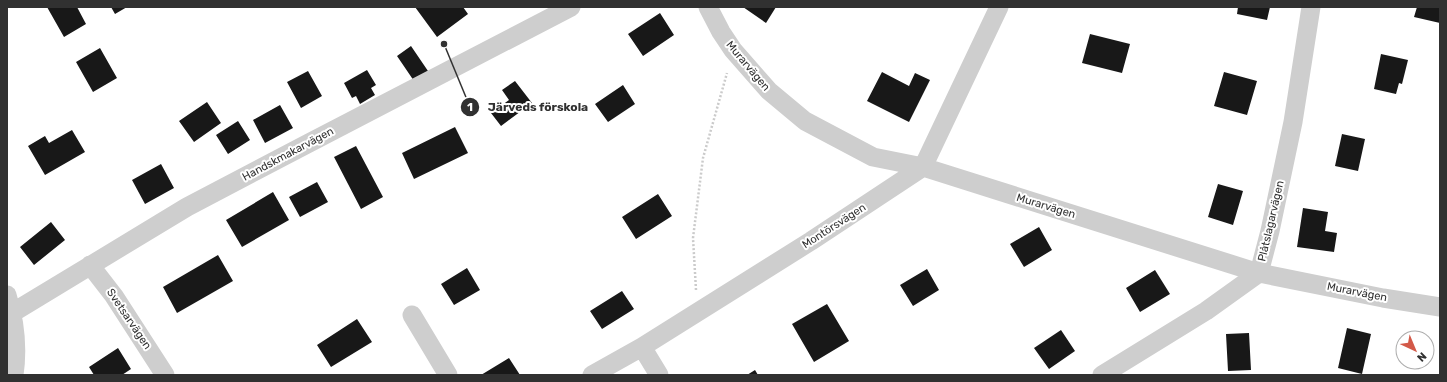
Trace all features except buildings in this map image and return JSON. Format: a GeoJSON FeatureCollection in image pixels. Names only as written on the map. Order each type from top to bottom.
{"type":"FeatureCollection","features":[{"type":"Feature","properties":{"kind":"street","name":"Handskmakarvägen"},"geometry":{"type":"LineString","coordinates":[[10,304],[90,265],[194,204],[571,7]]}},
{"type":"Feature","properties":{"kind":"street","name":"Murarvägen"},"geometry":{"type":"LineString","coordinates":[[708,7],[721,32],[733,50],[769,91],[805,121],[873,157],[923,167],[1259,273],[1383,298],[1440,307]]}},
{"type":"Feature","properties":{"kind":"street"},"geometry":{"type":"LineString","coordinates":[[923,167],[999,7]]}},
{"type":"Feature","properties":{"kind":"street","name":"Plåtslagarvägen"},"geometry":{"type":"LineString","coordinates":[[1102,375],[1206,311],[1259,273],[1270,231],[1293,122],[1311,7]]}},
{"type":"Feature","properties":{"kind":"street","name":"Montörsvägen"},"geometry":{"type":"LineString","coordinates":[[592,375],[642,347],[923,167]]}},
{"type":"Feature","properties":{"kind":"street","name":"Svetsarvägen"},"geometry":{"type":"LineString","coordinates":[[90,265],[114,296],[165,375]]}},
{"type":"Feature","properties":{"kind":"street"},"geometry":{"type":"LineString","coordinates":[[10,304],[16,337],[14,375]]}},
{"type":"Feature","properties":{"kind":"street"},"geometry":{"type":"LineString","coordinates":[[412,315],[448,375]]}},
{"type":"Feature","properties":{"kind":"street"},"geometry":{"type":"LineString","coordinates":[[642,347],[659,375]]}},
{"type":"Feature","properties":{"kind":"path"},"geometry":{"type":"LineString","coordinates":[[696,312],[693,238],[703,158],[733,50]]}},
{"type":"Feature","properties":{"kind":"place","name":"Järveds förskola"},"geometry":{"type":"Point","coordinates":[444,44]}}]}
